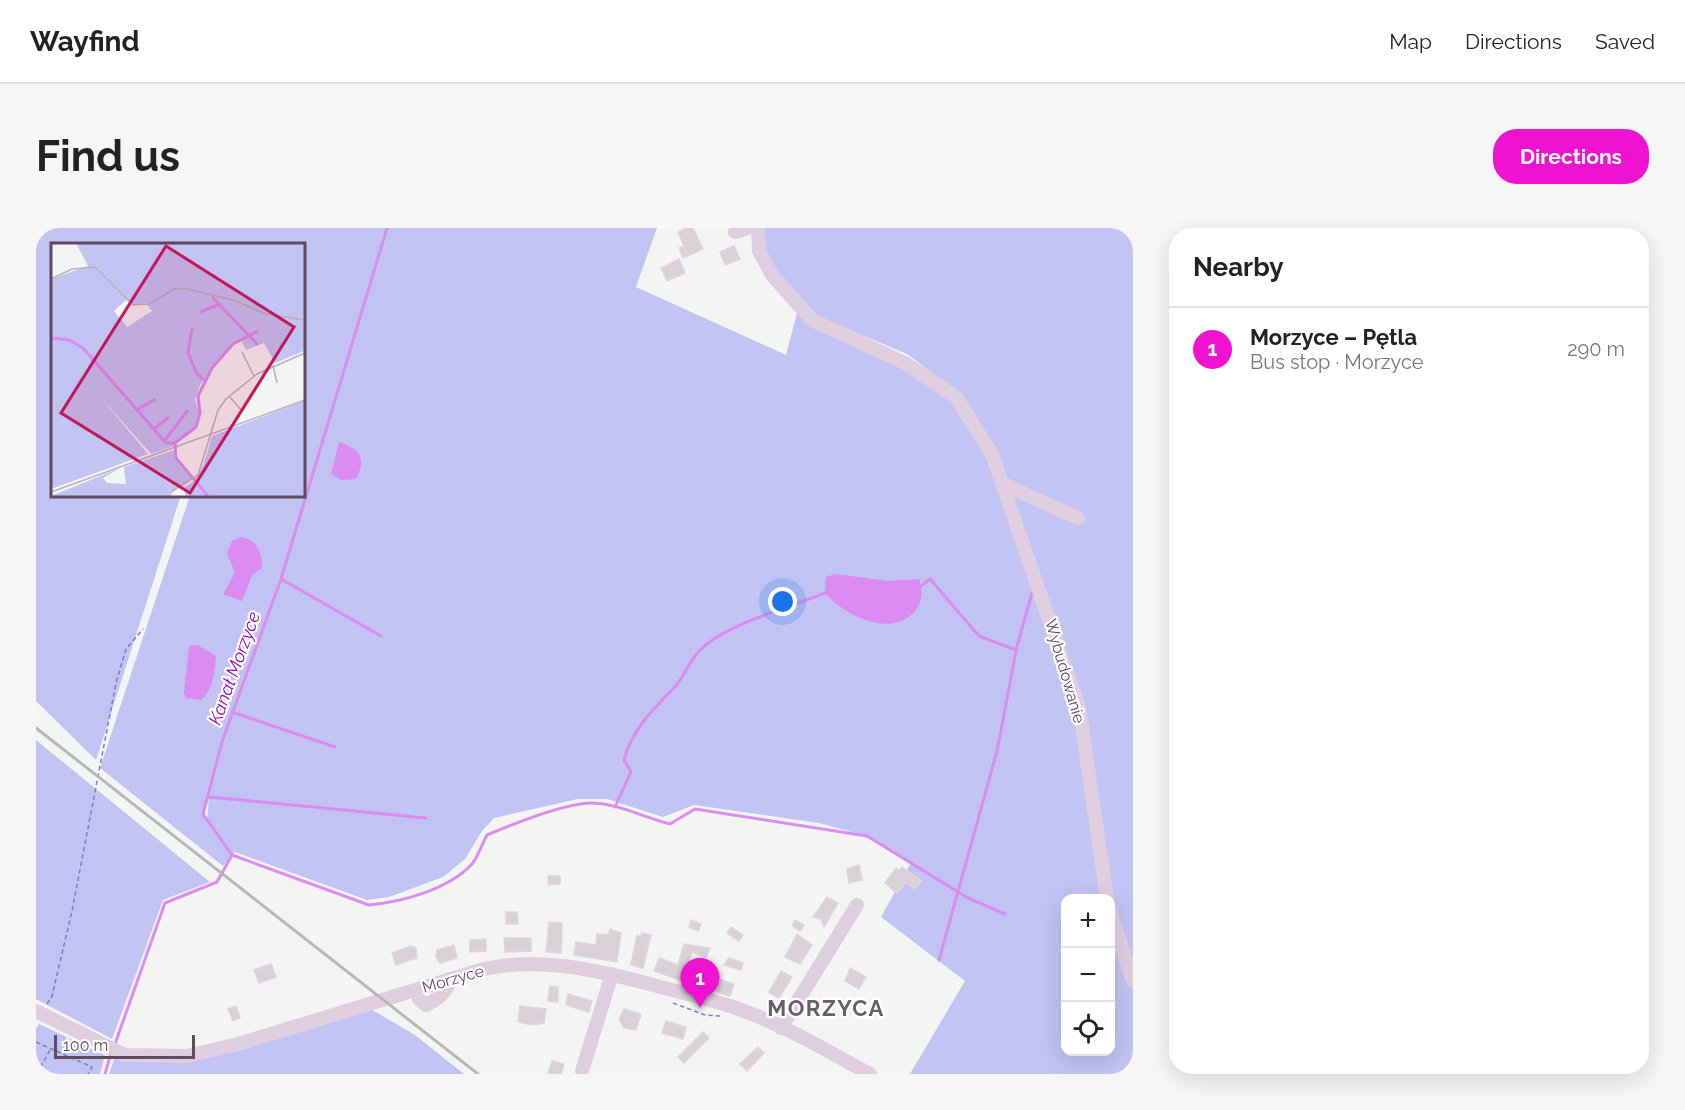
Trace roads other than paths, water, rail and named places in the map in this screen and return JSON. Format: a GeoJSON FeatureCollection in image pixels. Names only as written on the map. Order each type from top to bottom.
{"type":"FeatureCollection","features":[{"type":"Feature","properties":{"kind":"street","name":"Wybudowanie"},"geometry":{"type":"LineString","coordinates":[[758,228],[759,251],[772,275],[812,320],[905,363],[957,397],[992,454],[1079,707],[1106,894]]}},
{"type":"Feature","properties":{"kind":"street"},"geometry":{"type":"LineString","coordinates":[[1003,484],[1078,518]]}},
{"type":"Feature","properties":{"kind":"street"},"geometry":{"type":"LineString","coordinates":[[781,1028],[857,904]]}},
{"type":"Feature","properties":{"kind":"street"},"geometry":{"type":"LineString","coordinates":[[1115,927],[1133,981]]}},
{"type":"Feature","properties":{"kind":"street","name":"Morzyce"},"geometry":{"type":"LineString","coordinates":[[38,1012],[125,1055],[187,1056],[238,1044],[450,979],[512,963],[544,962],[612,974],[731,1006],[781,1028],[870,1074]]}},
{"type":"Feature","properties":{"kind":"street"},"geometry":{"type":"LineString","coordinates":[[582,1071],[612,974]]}},
{"type":"Feature","properties":{"kind":"waterway","name":"Kanał Morzyce"},"geometry":{"type":"LineString","coordinates":[[115,1044],[165,903],[217,882],[232,855],[203,814],[223,739],[281,579],[387,228]]}},
{"type":"Feature","properties":{"kind":"waterway"},"geometry":{"type":"LineString","coordinates":[[281,579],[381,636]]}},
{"type":"Feature","properties":{"kind":"waterway"},"geometry":{"type":"LineString","coordinates":[[921,586],[930,579],[979,636],[1016,650]]}},
{"type":"Feature","properties":{"kind":"waterway"},"geometry":{"type":"LineString","coordinates":[[615,807],[631,772],[624,760],[632,739],[650,713],[677,684],[698,651],[715,638],[745,623],[825,593]]}},
{"type":"Feature","properties":{"kind":"waterway"},"geometry":{"type":"LineString","coordinates":[[939,960],[997,751],[1017,646],[1032,593]]}},
{"type":"Feature","properties":{"kind":"waterway"},"geometry":{"type":"LineString","coordinates":[[232,712],[335,747]]}},
{"type":"Feature","properties":{"kind":"waterway"},"geometry":{"type":"LineString","coordinates":[[209,797],[426,818]]}},
{"type":"Feature","properties":{"kind":"waterway"},"geometry":{"type":"LineString","coordinates":[[232,855],[369,905],[409,898],[437,888],[472,864],[487,835],[552,811],[578,804],[599,803],[670,824],[695,809],[867,836],[968,898],[1005,914]]}},
{"type":"Feature","properties":{"kind":"waterway","name":"Kanał Morzyce"},"geometry":{"type":"LineString","coordinates":[[105,1074],[111,1053]]}},
{"type":"Feature","properties":{"kind":"railway"},"geometry":{"type":"LineString","coordinates":[[36,728],[478,1074]]}},
{"type":"Feature","properties":{"kind":"place","name":"Morzyce – Pętla"},"geometry":{"type":"Point","coordinates":[700,1008]}},
{"type":"Feature","properties":{"kind":"district","name":"MORZYCA"},"geometry":{"type":"Point","coordinates":[826,1008]}}]}
